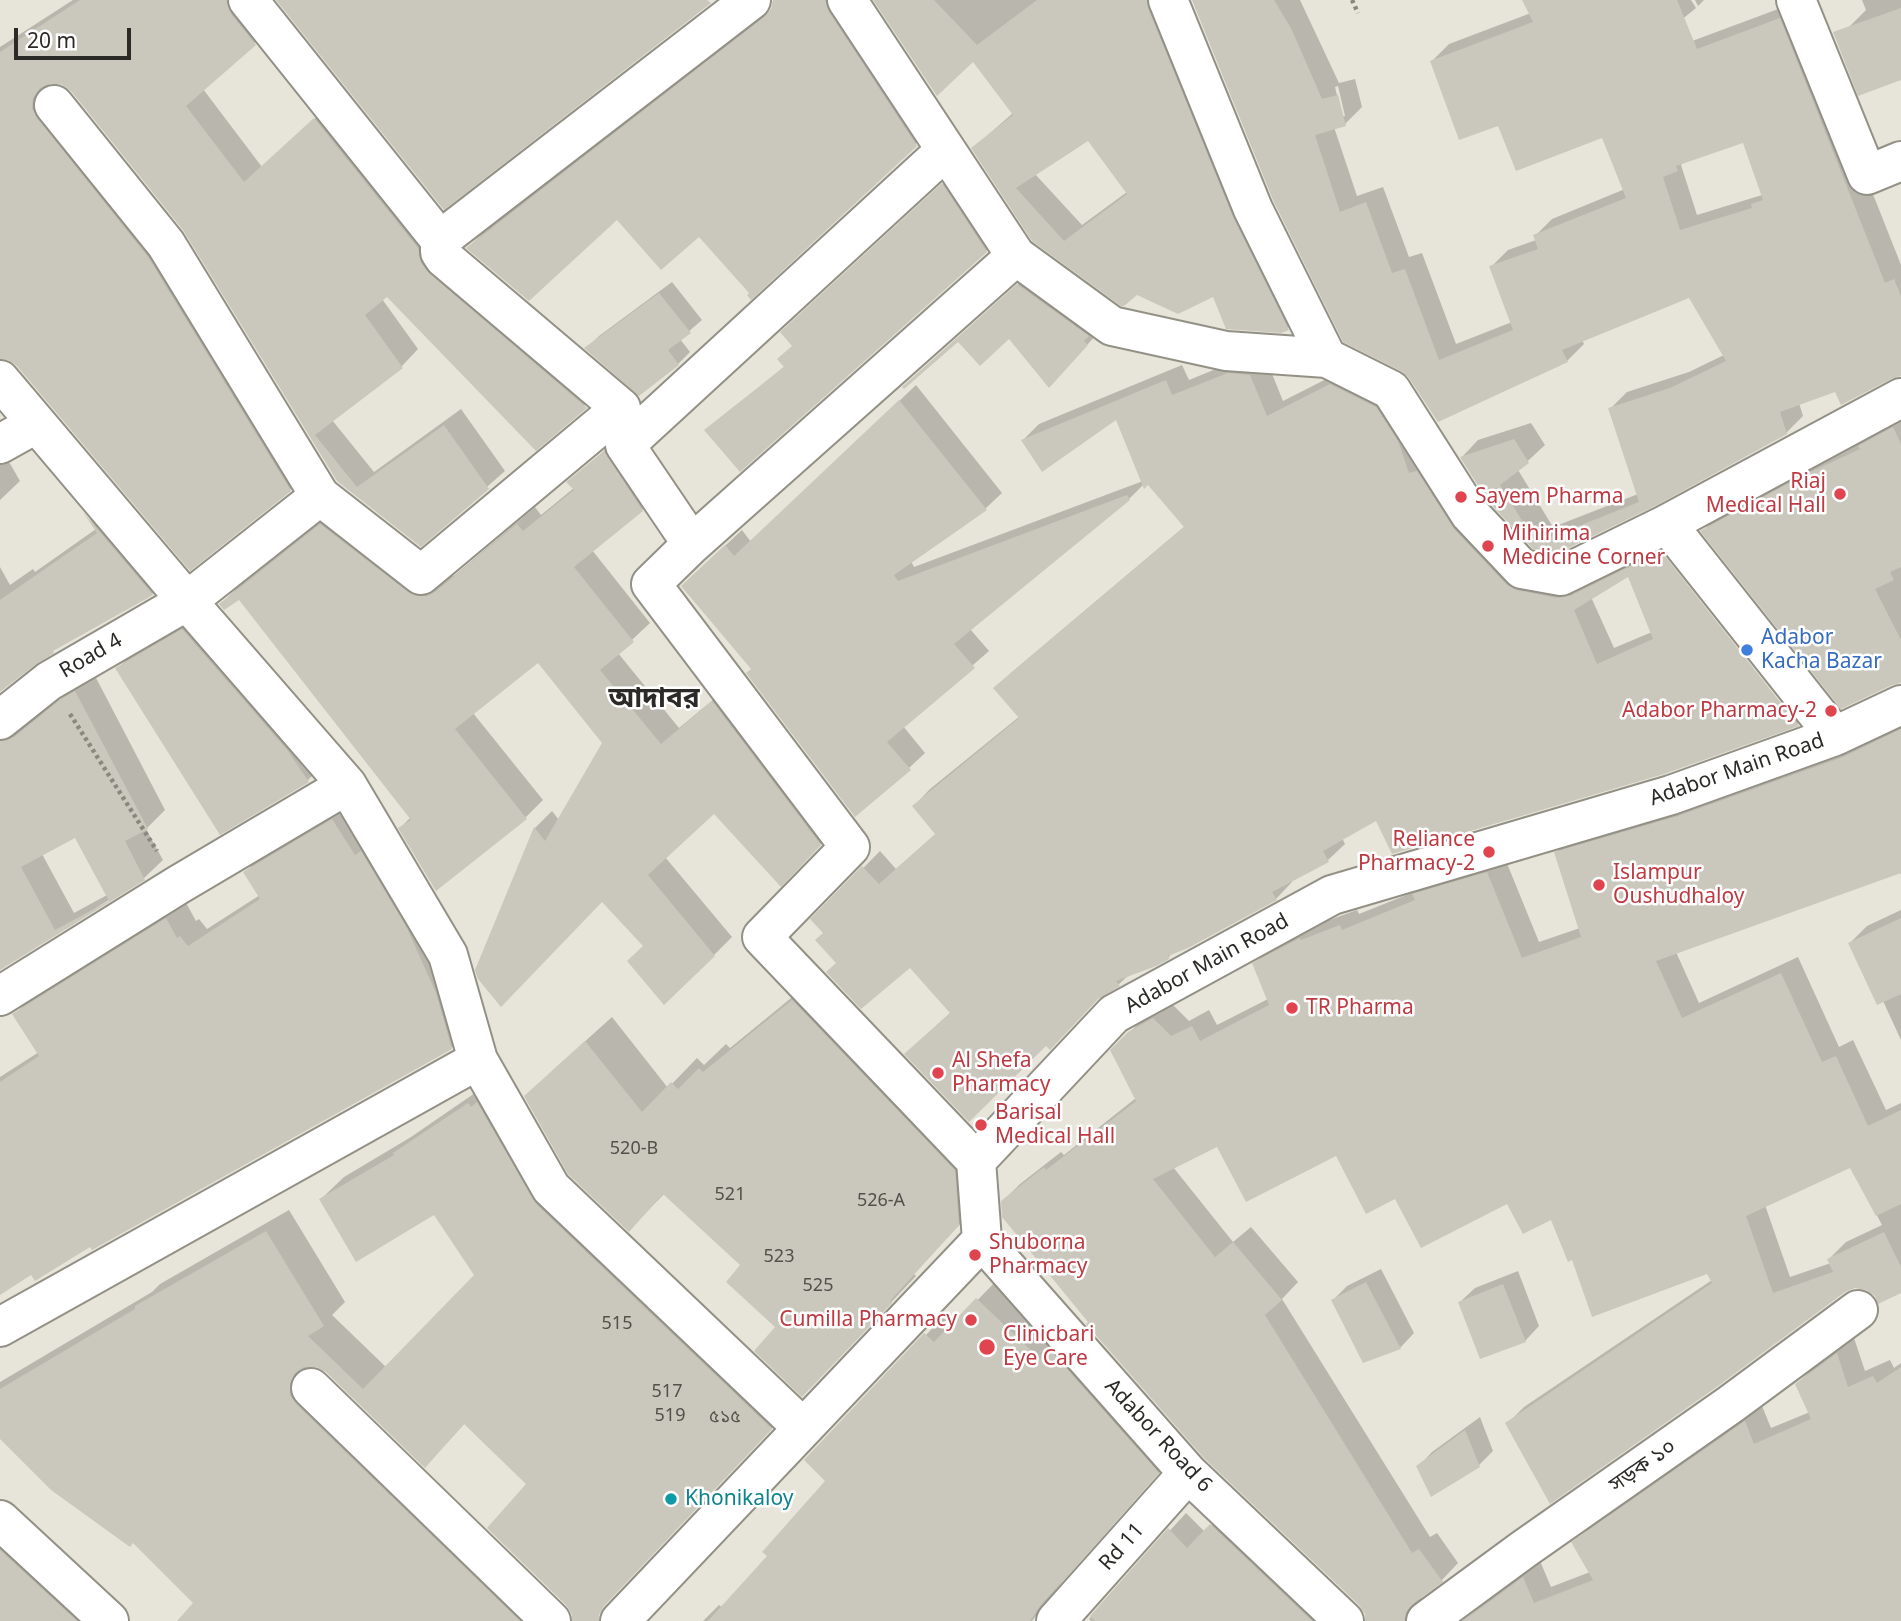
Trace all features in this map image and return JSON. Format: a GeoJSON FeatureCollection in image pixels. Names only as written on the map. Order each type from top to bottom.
{"type":"FeatureCollection","features":[{"type":"Feature","properties":{"kind":"street"},"geometry":{"type":"LineString","coordinates":[[248,0],[440,240],[440,252],[444,258],[621,408],[625,445],[692,544]]}},
{"type":"Feature","properties":{"kind":"street"},"geometry":{"type":"LineString","coordinates":[[440,240],[751,0]]}},
{"type":"Feature","properties":{"kind":"street"},"geometry":{"type":"LineString","coordinates":[[848,0],[1016,256],[1112,326],[1226,351],[1327,359],[1391,390],[1470,514],[1522,569],[1561,576],[1667,524],[1901,398]]}},
{"type":"Feature","properties":{"kind":"street"},"geometry":{"type":"LineString","coordinates":[[1168,0],[1254,209],[1327,359]]}},
{"type":"Feature","properties":{"kind":"street"},"geometry":{"type":"LineString","coordinates":[[1796,0],[1867,175],[1901,160]]}},
{"type":"Feature","properties":{"kind":"street"},"geometry":{"type":"LineString","coordinates":[[54,105],[166,244],[320,496],[421,575],[621,408]]}},
{"type":"Feature","properties":{"kind":"street"},"geometry":{"type":"LineString","coordinates":[[625,445],[946,150]]}},
{"type":"Feature","properties":{"kind":"street"},"geometry":{"type":"LineString","coordinates":[[620,1621],[982,1241],[976,1161],[762,937],[850,847],[651,584],[692,544],[1016,256]]}},
{"type":"Feature","properties":{"kind":"street"},"geometry":{"type":"LineString","coordinates":[[0,380],[347,785],[448,955],[478,1060],[551,1188],[803,1429]]}},
{"type":"Feature","properties":{"kind":"street"},"geometry":{"type":"LineString","coordinates":[[0,444],[36,424]]}},
{"type":"Feature","properties":{"kind":"street","name":"Road 4"},"geometry":{"type":"LineString","coordinates":[[0,720],[49,681],[187,601],[320,496]]}},
{"type":"Feature","properties":{"kind":"street"},"geometry":{"type":"LineString","coordinates":[[1667,524],[1835,736]]}},
{"type":"Feature","properties":{"kind":"street","name":"Adabor Main Road"},"geometry":{"type":"LineString","coordinates":[[976,1161],[1114,1014],[1332,895],[1671,794],[1835,736],[1901,705]]}},
{"type":"Feature","properties":{"kind":"street"},"geometry":{"type":"LineString","coordinates":[[0,996],[178,885],[347,785]]}},
{"type":"Feature","properties":{"kind":"street"},"geometry":{"type":"LineString","coordinates":[[0,1328],[478,1060]]}},
{"type":"Feature","properties":{"kind":"street","name":"Adabor Road 6"},"geometry":{"type":"LineString","coordinates":[[982,1241],[1188,1473],[1344,1621]]}},
{"type":"Feature","properties":{"kind":"street","name":"সড়ক ১০"},"geometry":{"type":"LineString","coordinates":[[1426,1621],[1858,1310]]}},
{"type":"Feature","properties":{"kind":"street"},"geometry":{"type":"LineString","coordinates":[[311,1388],[551,1621]]}},
{"type":"Feature","properties":{"kind":"street","name":"Rd 11"},"geometry":{"type":"LineString","coordinates":[[1056,1621],[1188,1473]]}},
{"type":"Feature","properties":{"kind":"street"},"geometry":{"type":"LineString","coordinates":[[0,1520],[108,1621]]}},
{"type":"Feature","properties":{"kind":"path"},"geometry":{"type":"LineString","coordinates":[[1352,0],[1358,13]]}},
{"type":"Feature","properties":{"kind":"path"},"geometry":{"type":"LineString","coordinates":[[49,681],[178,885]]}},
{"type":"Feature","properties":{"kind":"building"},"geometry":{"type":"Polygon","coordinates":[[[80,0],[227,0],[231,14],[256,45],[186,106],[244,182],[314,118],[418,248],[421,263],[430,274],[587,408],[536,451],[387,297],[365,315],[403,368],[315,435],[357,487],[444,425],[489,489],[421,547],[337,481],[183,230],[71,91],[61,84],[40,88],[33,98],[32,108],[37,118],[148,257],[291,491],[190,571],[17,366],[8,360],[0,359],[0,52],[80,0]]]}},
{"type":"Feature","properties":{"kind":"building"},"geometry":{"type":"Polygon","coordinates":[[[276,0],[707,0],[711,3],[444,210],[276,0]]]}},
{"type":"Feature","properties":{"kind":"building"},"geometry":{"type":"Polygon","coordinates":[[[773,0],[825,0],[829,12],[917,146],[751,300],[747,295],[749,293],[699,237],[661,270],[617,220],[529,301],[466,248],[764,17],[771,9],[773,0]]]}},
{"type":"Feature","properties":{"kind":"building"},"geometry":{"type":"Polygon","coordinates":[[[873,0],[934,0],[977,45],[1037,0],[1147,0],[1233,217],[1289,330],[1281,333],[1226,329],[1213,297],[1178,314],[1137,295],[1121,306],[1032,241],[971,148],[1013,115],[973,62],[937,96],[873,0]],[[1088,141],[1016,188],[1064,241],[1127,194],[1088,141]]]}},
{"type":"Feature","properties":{"kind":"building"},"geometry":{"type":"Polygon","coordinates":[[[1192,0],[1274,0],[1291,28],[1322,99],[1338,95],[1346,126],[1315,135],[1340,212],[1366,202],[1392,273],[1405,269],[1439,360],[1513,330],[1489,266],[1538,249],[1533,235],[1626,198],[1602,138],[1516,171],[1498,126],[1459,140],[1430,61],[1533,22],[1522,0],[1677,0],[1697,49],[1780,18],[1885,283],[1894,279],[1901,296],[1901,376],[1841,405],[1835,392],[1780,412],[1787,434],[1657,505],[1558,553],[1533,549],[1487,500],[1460,457],[1514,439],[1529,463],[1500,485],[1536,543],[1639,502],[1608,408],[1670,388],[1726,361],[1689,298],[1562,350],[1568,362],[1438,422],[1409,378],[1401,371],[1343,342],[1273,200],[1192,0]],[[1743,143],[1676,166],[1678,171],[1663,177],[1680,230],[1752,208],[1751,204],[1763,200],[1743,143]]]}},
{"type":"Feature","properties":{"kind":"building"},"geometry":{"type":"Polygon","coordinates":[[[1901,8],[1901,80],[1858,96],[1833,32],[1901,8]]]}},
{"type":"Feature","properties":{"kind":"building"},"geometry":{"type":"Polygon","coordinates":[[[942,183],[987,252],[740,472],[704,430],[784,367],[777,359],[792,346],[780,332],[942,183]]]}},
{"type":"Feature","properties":{"kind":"building"},"geometry":{"type":"Polygon","coordinates":[[[1017,284],[1089,336],[1084,341],[1088,345],[1049,388],[1009,339],[980,366],[958,342],[904,389],[902,387],[1017,284]]]}},
{"type":"Feature","properties":{"kind":"building"},"geometry":{"type":"Polygon","coordinates":[[[659,293],[691,333],[668,350],[679,365],[639,396],[584,348],[659,293]]]}},
{"type":"Feature","properties":{"kind":"building"},"geometry":{"type":"Polygon","coordinates":[[[1228,373],[1250,375],[1267,416],[1330,384],[1376,407],[1398,441],[1409,473],[1417,471],[1454,529],[1506,584],[1517,590],[1557,598],[1570,596],[1661,551],[1799,726],[1664,774],[1392,854],[1376,821],[1323,851],[1329,862],[1272,892],[1277,900],[1168,956],[1169,959],[1156,966],[1116,981],[1120,986],[1098,999],[1050,1050],[1046,1046],[969,1122],[904,1054],[950,1013],[910,968],[861,1009],[826,972],[836,963],[815,940],[823,933],[810,919],[862,866],[879,884],[935,834],[912,806],[1019,718],[993,688],[1184,527],[1148,485],[1144,489],[1116,420],[1042,472],[1021,440],[1166,380],[1172,395],[1228,373]],[[1628,577],[1574,610],[1597,664],[1653,639],[1628,577]]]}},
{"type":"Feature","properties":{"kind":"building"},"geometry":{"type":"Polygon","coordinates":[[[899,400],[987,510],[894,575],[898,581],[1127,495],[1130,500],[954,644],[975,668],[887,742],[911,770],[855,817],[746,673],[751,669],[681,586],[725,545],[734,556],[899,400]]]}},
{"type":"Feature","properties":{"kind":"building"},"geometry":{"type":"Polygon","coordinates":[[[1893,427],[1901,444],[1901,567],[1890,572],[1894,580],[1875,589],[1901,640],[1901,683],[1841,709],[1700,531],[1802,476],[1860,449],[1858,446],[1893,427]]]}},
{"type":"Feature","properties":{"kind":"building"},"geometry":{"type":"Polygon","coordinates":[[[604,451],[643,511],[574,567],[634,642],[600,670],[661,744],[712,701],[821,845],[781,887],[714,814],[648,875],[715,956],[664,1005],[627,961],[643,946],[602,902],[501,1007],[478,979],[475,970],[534,827],[545,841],[602,743],[538,663],[455,729],[527,819],[436,891],[398,828],[411,820],[239,600],[224,610],[219,604],[320,524],[408,592],[427,596],[517,524],[523,531],[574,490],[566,482],[604,451]]]}},
{"type":"Feature","properties":{"kind":"building"},"geometry":{"type":"Polygon","coordinates":[[[83,512],[153,595],[53,651],[54,653],[0,692],[0,600],[97,533],[83,512]]]}},
{"type":"Feature","properties":{"kind":"building"},"geometry":{"type":"Polygon","coordinates":[[[182,629],[288,751],[309,782],[220,835],[115,668],[182,629]]]}},
{"type":"Feature","properties":{"kind":"building"},"geometry":{"type":"Polygon","coordinates":[[[75,691],[148,829],[125,841],[145,880],[0,970],[0,741],[14,737],[75,691]],[[75,838],[21,867],[55,930],[109,901],[75,838]]]}},
{"type":"Feature","properties":{"kind":"building"},"geometry":{"type":"Polygon","coordinates":[[[1901,729],[1901,873],[1656,961],[1682,1018],[1781,973],[1822,1062],[1836,1056],[1868,1126],[1901,1110],[1901,1204],[1876,1216],[1850,1168],[1746,1216],[1773,1293],[1833,1272],[1827,1259],[1884,1232],[1901,1267],[1901,1293],[1878,1304],[1875,1296],[1866,1290],[1855,1288],[1845,1292],[1718,1386],[1550,1504],[1505,1423],[1712,1283],[1707,1274],[1592,1317],[1572,1260],[1568,1262],[1551,1220],[1523,1234],[1507,1204],[1421,1248],[1395,1199],[1366,1214],[1336,1156],[1246,1202],[1217,1147],[1153,1179],[1215,1257],[1233,1242],[1282,1300],[1265,1315],[1412,1553],[1419,1549],[1443,1582],[1413,1604],[1406,1612],[1405,1621],[1365,1621],[1365,1614],[1359,1605],[1204,1458],[1086,1324],[1088,1322],[1002,1217],[1001,1201],[1136,1101],[1110,1050],[1128,1032],[1153,1018],[1171,1036],[1192,1026],[1200,1041],[1269,1005],[1252,963],[1300,938],[1301,940],[1340,925],[1342,930],[1415,900],[1412,894],[1487,872],[1522,958],[1581,937],[1554,852],[1678,816],[1843,757],[1901,729]]]}},
{"type":"Feature","properties":{"kind":"building"},"geometry":{"type":"Polygon","coordinates":[[[332,819],[355,855],[361,851],[407,928],[436,993],[452,1049],[92,1250],[90,1247],[35,1281],[31,1275],[0,1295],[0,1082],[39,1056],[12,1014],[166,918],[177,938],[180,936],[188,946],[260,899],[243,872],[332,819]]]}},
{"type":"Feature","properties":{"kind":"building"},"geometry":{"type":"Polygon","coordinates":[[[1901,918],[1901,994],[1877,1005],[1848,943],[1901,918]]]}},
{"type":"Feature","properties":{"kind":"building"},"geometry":{"type":"Polygon","coordinates":[[[792,1000],[955,1170],[959,1225],[890,1301],[892,1303],[802,1397],[754,1351],[775,1327],[726,1282],[740,1265],[663,1194],[629,1232],[568,1174],[524,1096],[585,1041],[642,1112],[671,1082],[678,1089],[699,1068],[703,1072],[792,1000]]]}},
{"type":"Feature","properties":{"kind":"building"},"geometry":{"type":"Polygon","coordinates":[[[477,1102],[536,1204],[772,1429],[604,1606],[599,1621],[572,1621],[572,1614],[566,1605],[487,1528],[526,1484],[464,1424],[425,1468],[326,1372],[316,1367],[304,1367],[295,1373],[290,1383],[290,1395],[296,1404],[520,1621],[177,1621],[193,1603],[133,1543],[130,1547],[51,1490],[0,1439],[0,1389],[135,1309],[135,1306],[266,1231],[324,1326],[308,1336],[363,1389],[474,1275],[434,1215],[356,1262],[319,1199],[394,1155],[393,1153],[468,1103],[471,1107],[477,1102]]]}},
{"type":"Feature","properties":{"kind":"building"},"geometry":{"type":"Polygon","coordinates":[[[1366,1282],[1401,1349],[1363,1363],[1331,1300],[1366,1282]]]}},
{"type":"Feature","properties":{"kind":"building"},"geometry":{"type":"Polygon","coordinates":[[[1503,1284],[1526,1342],[1480,1359],[1458,1302],[1503,1284]]]}},
{"type":"Feature","properties":{"kind":"building"},"geometry":{"type":"Polygon","coordinates":[[[976,1298],[1040,1359],[1051,1351],[1159,1473],[1040,1606],[1030,1621],[708,1621],[767,1556],[762,1552],[825,1481],[804,1460],[924,1333],[934,1342],[976,1298]]]}},
{"type":"Feature","properties":{"kind":"building"},"geometry":{"type":"Polygon","coordinates":[[[1837,1353],[1848,1387],[1873,1376],[1877,1383],[1901,1367],[1901,1621],[1463,1621],[1523,1577],[1534,1603],[1593,1580],[1571,1542],[1745,1421],[1754,1444],[1811,1419],[1795,1384],[1837,1353]]]}},
{"type":"Feature","properties":{"kind":"building"},"geometry":{"type":"Polygon","coordinates":[[[1465,1430],[1480,1467],[1431,1497],[1416,1466],[1465,1430]]]}},
{"type":"Feature","properties":{"kind":"building"},"geometry":{"type":"Polygon","coordinates":[[[1210,1524],[1312,1621],[1095,1621],[1090,1616],[1168,1528],[1187,1548],[1210,1524]]]}},
{"type":"Feature","properties":{"kind":"building"},"geometry":{"type":"Polygon","coordinates":[[[0,1550],[77,1621],[0,1621],[0,1550]]]}},
{"type":"Feature","properties":{"kind":"place","name":"Riaj Medical Hall"},"geometry":{"type":"Point","coordinates":[1840,494]}},
{"type":"Feature","properties":{"kind":"place","name":"Sayem Pharma"},"geometry":{"type":"Point","coordinates":[1461,497]}},
{"type":"Feature","properties":{"kind":"place","name":"Mihirima Medicine Corner"},"geometry":{"type":"Point","coordinates":[1488,546]}},
{"type":"Feature","properties":{"kind":"place","name":"Adabor Kacha Bazar"},"geometry":{"type":"Point","coordinates":[1747,650]}},
{"type":"Feature","properties":{"kind":"place","name":"Adabor Pharmacy-2"},"geometry":{"type":"Point","coordinates":[1831,711]}},
{"type":"Feature","properties":{"kind":"place","name":"Reliance Pharmacy-2"},"geometry":{"type":"Point","coordinates":[1489,852]}},
{"type":"Feature","properties":{"kind":"place","name":"Islampur Oushudhaloy"},"geometry":{"type":"Point","coordinates":[1599,885]}},
{"type":"Feature","properties":{"kind":"place","name":"TR Pharma"},"geometry":{"type":"Point","coordinates":[1292,1008]}},
{"type":"Feature","properties":{"kind":"place","name":"Al Shefa Pharmacy"},"geometry":{"type":"Point","coordinates":[938,1073]}},
{"type":"Feature","properties":{"kind":"place","name":"Barisal Medical Hall"},"geometry":{"type":"Point","coordinates":[981,1125]}},
{"type":"Feature","properties":{"kind":"place","name":"Shuborna Pharmacy"},"geometry":{"type":"Point","coordinates":[975,1255]}},
{"type":"Feature","properties":{"kind":"place","name":"Cumilla Pharmacy"},"geometry":{"type":"Point","coordinates":[971,1320]}},
{"type":"Feature","properties":{"kind":"place","name":"Clinicbari Eye Care"},"geometry":{"type":"Point","coordinates":[987,1347]}},
{"type":"Feature","properties":{"kind":"place","name":"Khonikaloy"},"geometry":{"type":"Point","coordinates":[671,1499]}},
{"type":"Feature","properties":{"kind":"district","name":"আদাবর"},"geometry":{"type":"Point","coordinates":[654,699]}}]}
